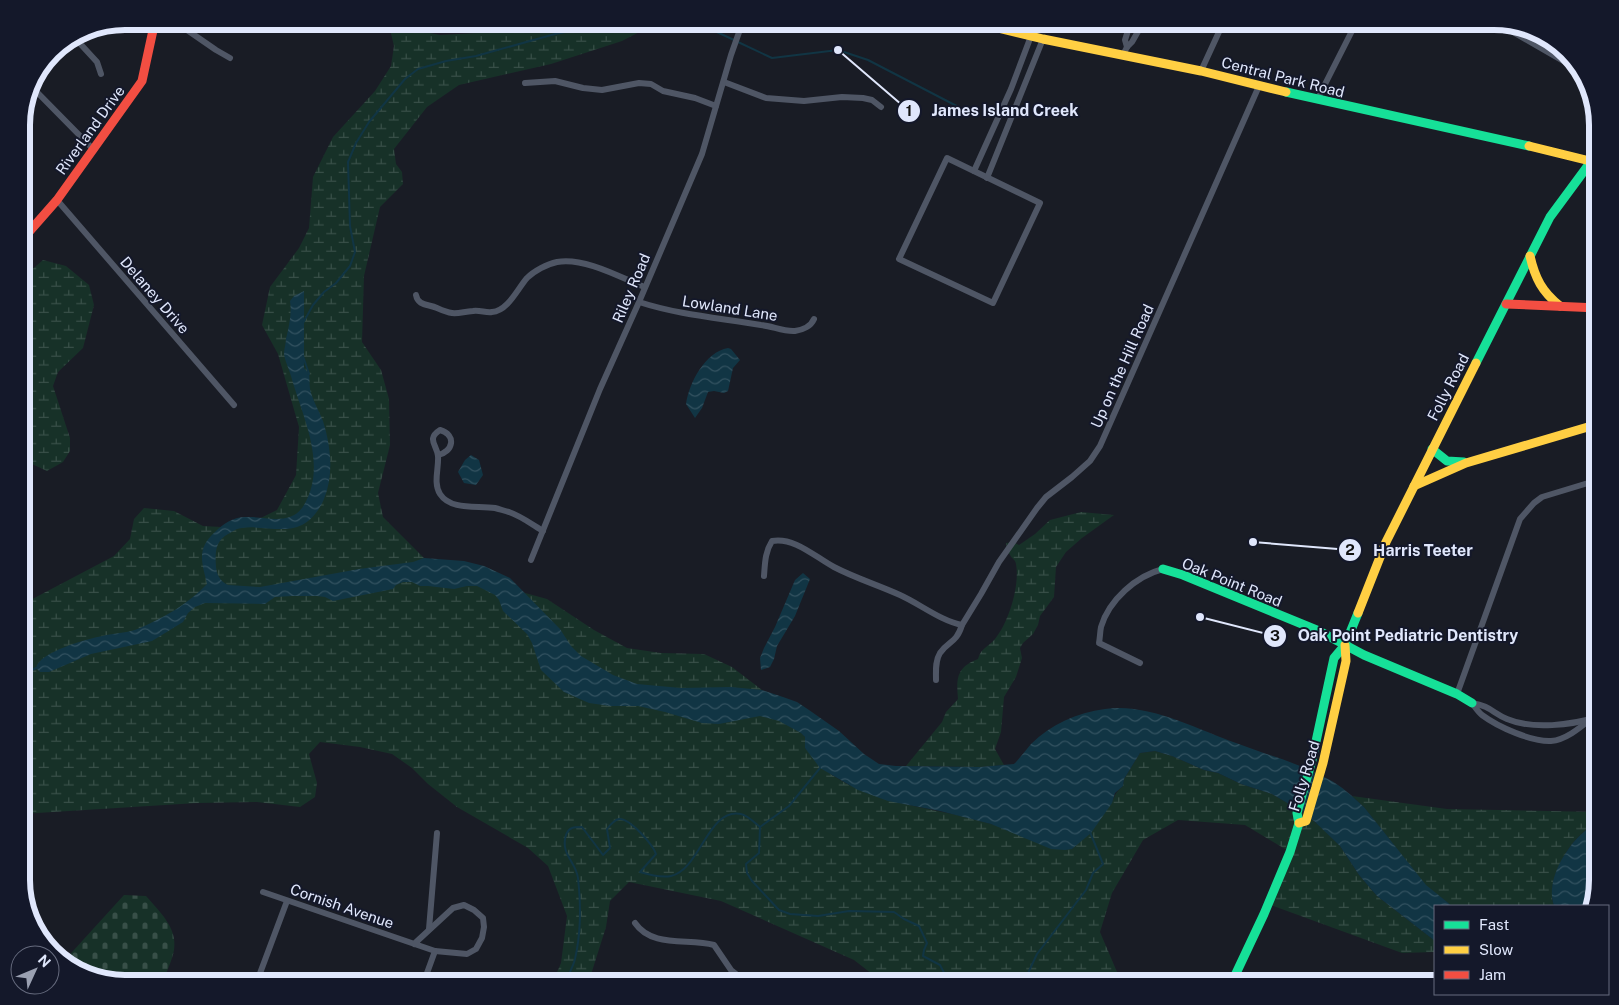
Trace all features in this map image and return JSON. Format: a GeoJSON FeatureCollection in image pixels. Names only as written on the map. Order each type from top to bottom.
{"type":"FeatureCollection","features":[{"type":"Feature","properties":{"kind":"main road","name":"Riverland Drive"},"geometry":{"type":"LineString","coordinates":[[30,232],[57,200],[142,81],[153,30]]}},
{"type":"Feature","properties":{"kind":"main road","name":"Central Park Road"},"geometry":{"type":"LineString","coordinates":[[1006,30],[1043,39],[1125,51],[1317,100],[1589,160]]}},
{"type":"Feature","properties":{"kind":"main road","name":"Folly Road"},"geometry":{"type":"LineString","coordinates":[[1235,975],[1290,852],[1299,823],[1297,813],[1312,760],[1334,658],[1345,645],[1381,551],[1550,217],[1589,167]]}},
{"type":"Feature","properties":{"kind":"main road"},"geometry":{"type":"LineString","coordinates":[[1530,256],[1538,286],[1560,306]]}},
{"type":"Feature","properties":{"kind":"main road"},"geometry":{"type":"LineString","coordinates":[[1506,304],[1589,308]]}},
{"type":"Feature","properties":{"kind":"main road"},"geometry":{"type":"LineString","coordinates":[[1414,486],[1470,462],[1589,427]]}},
{"type":"Feature","properties":{"kind":"main road"},"geometry":{"type":"LineString","coordinates":[[1432,449],[1447,461],[1470,462]]}},
{"type":"Feature","properties":{"kind":"main road","name":"Oak Point Road"},"geometry":{"type":"LineString","coordinates":[[1163,569],[1183,575],[1318,631],[1345,645],[1457,694],[1472,703]]}},
{"type":"Feature","properties":{"kind":"main road","name":"Folly Road"},"geometry":{"type":"LineString","coordinates":[[1299,823],[1306,821],[1323,763],[1346,661],[1345,645]]}},
{"type":"Feature","properties":{"kind":"street"},"geometry":{"type":"LineString","coordinates":[[187,30],[230,58]]}},
{"type":"Feature","properties":{"kind":"street","name":"Riley Road"},"geometry":{"type":"LineString","coordinates":[[531,560],[600,389],[702,154],[740,30]]}},
{"type":"Feature","properties":{"kind":"street"},"geometry":{"type":"LineString","coordinates":[[1125,51],[1125,40],[1128,30]]}},
{"type":"Feature","properties":{"kind":"street"},"geometry":{"type":"LineString","coordinates":[[1125,51],[1139,30]]}},
{"type":"Feature","properties":{"kind":"street"},"geometry":{"type":"LineString","coordinates":[[1201,71],[1220,30]]}},
{"type":"Feature","properties":{"kind":"street"},"geometry":{"type":"LineString","coordinates":[[1317,100],[1352,30]]}},
{"type":"Feature","properties":{"kind":"street"},"geometry":{"type":"LineString","coordinates":[[1513,32],[1564,62]]}},
{"type":"Feature","properties":{"kind":"street"},"geometry":{"type":"LineString","coordinates":[[974,172],[1011,89],[1031,36]]}},
{"type":"Feature","properties":{"kind":"street"},"geometry":{"type":"LineString","coordinates":[[987,178],[1043,39]]}},
{"type":"Feature","properties":{"kind":"street"},"geometry":{"type":"LineString","coordinates":[[80,42],[96,62],[101,74]]}},
{"type":"Feature","properties":{"kind":"street"},"geometry":{"type":"LineString","coordinates":[[525,83],[555,81],[583,88],[602,90],[639,83],[651,84],[663,91],[695,98],[716,106]]}},
{"type":"Feature","properties":{"kind":"street"},"geometry":{"type":"LineString","coordinates":[[724,82],[766,98],[804,101],[842,97],[863,98],[872,100],[881,108]]}},
{"type":"Feature","properties":{"kind":"street","name":"Up on the Hill Road"},"geometry":{"type":"LineString","coordinates":[[936,680],[936,665],[940,653],[959,636],[962,625],[982,594],[999,562],[1046,497],[1090,461],[1100,446],[1259,86]]}},
{"type":"Feature","properties":{"kind":"street"},"geometry":{"type":"LineString","coordinates":[[36,91],[94,150]]}},
{"type":"Feature","properties":{"kind":"street"},"geometry":{"type":"LineString","coordinates":[[947,158],[974,172],[1040,203],[992,303],[900,259],[947,158]]}},
{"type":"Feature","properties":{"kind":"street","name":"Delaney Drive"},"geometry":{"type":"LineString","coordinates":[[57,200],[234,405]]}},
{"type":"Feature","properties":{"kind":"street"},"geometry":{"type":"LineString","coordinates":[[416,295],[417,300],[422,304],[448,313],[460,314],[475,310],[494,312],[505,306],[528,277],[543,267],[558,262],[593,266],[644,287]]}},
{"type":"Feature","properties":{"kind":"street","name":"Lowland Lane"},"geometry":{"type":"LineString","coordinates":[[639,302],[665,311],[794,331],[802,330],[812,324],[814,320]]}},
{"type":"Feature","properties":{"kind":"street"},"geometry":{"type":"LineString","coordinates":[[438,455],[437,488],[440,495],[448,501],[460,506],[494,508],[512,513],[543,531]]}},
{"type":"Feature","properties":{"kind":"street"},"geometry":{"type":"LineString","coordinates":[[1457,694],[1520,518],[1542,497],[1589,483]]}},
{"type":"Feature","properties":{"kind":"street"},"geometry":{"type":"LineString","coordinates":[[764,576],[767,549],[772,540],[780,539],[812,552],[849,575],[900,595],[952,623],[962,625]]}},
{"type":"Feature","properties":{"kind":"street","name":"Oak Point Road"},"geometry":{"type":"LineString","coordinates":[[1140,663],[1099,643],[1102,627],[1110,609],[1125,591],[1140,577],[1163,569]]}},
{"type":"Feature","properties":{"kind":"street"},"geometry":{"type":"LineString","coordinates":[[1472,703],[1484,705],[1506,719],[1524,724],[1546,726],[1589,718]]}},
{"type":"Feature","properties":{"kind":"street"},"geometry":{"type":"LineString","coordinates":[[1472,703],[1481,715],[1513,732],[1532,738],[1552,741],[1566,736],[1589,721]]}},
{"type":"Feature","properties":{"kind":"street"},"geometry":{"type":"LineString","coordinates":[[429,928],[437,833]]}},
{"type":"Feature","properties":{"kind":"street","name":"Cornish Avenue"},"geometry":{"type":"LineString","coordinates":[[263,892],[287,901],[414,944],[435,951],[467,954],[476,949],[482,938],[483,918],[474,910],[464,905],[453,908],[429,928],[414,944]]}},
{"type":"Feature","properties":{"kind":"street"},"geometry":{"type":"LineString","coordinates":[[259,975],[287,901]]}},
{"type":"Feature","properties":{"kind":"street"},"geometry":{"type":"LineString","coordinates":[[635,923],[650,936],[666,941],[701,942],[714,945],[731,970],[737,975]]}},
{"type":"Feature","properties":{"kind":"street"},"geometry":{"type":"LineString","coordinates":[[426,975],[435,951]]}},
{"type":"Feature","properties":{"kind":"green space"},"geometry":{"type":"Polygon","coordinates":[[[390,30],[423,30],[440,35],[521,30],[643,30],[622,41],[551,64],[459,85],[427,107],[394,149],[396,164],[402,172],[403,184],[380,207],[364,276],[362,342],[381,370],[389,399],[390,445],[378,493],[383,517],[424,558],[453,573],[547,599],[594,630],[627,648],[661,653],[704,654],[732,667],[762,690],[805,737],[805,748],[821,766],[848,784],[882,798],[982,821],[1072,849],[1110,805],[1123,786],[1124,779],[1140,753],[1155,751],[1172,756],[1204,770],[1218,773],[1241,784],[1272,794],[1304,813],[1322,828],[1340,846],[1359,875],[1377,896],[1434,940],[1434,952],[1402,953],[1268,904],[1290,852],[1245,825],[1178,820],[1143,840],[1112,893],[1100,932],[1118,975],[873,975],[854,960],[721,901],[629,882],[610,901],[606,927],[591,975],[556,975],[561,963],[567,916],[548,866],[528,848],[457,807],[428,784],[412,768],[392,754],[360,747],[320,742],[309,754],[317,783],[315,797],[300,807],[257,802],[197,803],[30,813],[30,600],[114,556],[130,539],[134,519],[144,508],[174,511],[203,526],[240,528],[277,510],[296,475],[299,427],[278,354],[262,325],[270,287],[299,248],[309,228],[313,177],[333,137],[375,91],[391,66],[394,46],[390,30]]]}},
{"type":"Feature","properties":{"kind":"green space"},"geometry":{"type":"Polygon","coordinates":[[[43,260],[66,266],[89,285],[94,305],[83,348],[58,372],[53,386],[70,438],[70,451],[63,462],[47,471],[30,463],[30,271],[43,260]]]}},
{"type":"Feature","properties":{"kind":"green space"},"geometry":{"type":"Polygon","coordinates":[[[1081,512],[1114,515],[1066,552],[1056,567],[1054,597],[1040,616],[1033,634],[1020,648],[1022,658],[1016,677],[1004,697],[1001,732],[995,749],[1004,765],[980,767],[906,766],[942,722],[946,712],[958,699],[957,685],[959,674],[971,662],[978,659],[983,650],[995,639],[1005,623],[1015,592],[1017,573],[1016,562],[1009,554],[1006,543],[1013,542],[1019,545],[1050,520],[1081,512]]]}},
{"type":"Feature","properties":{"kind":"green space"},"geometry":{"type":"Polygon","coordinates":[[[1352,796],[1447,809],[1589,812],[1589,827],[1567,850],[1559,865],[1553,882],[1552,898],[1554,905],[1451,905],[1426,886],[1364,807],[1352,796]]]}},
{"type":"Feature","properties":{"kind":"green space"},"geometry":{"type":"Polygon","coordinates":[[[124,895],[146,896],[162,914],[173,934],[174,950],[165,975],[125,975],[100,972],[88,968],[68,956],[124,895]]]}},
{"type":"Feature","properties":{"kind":"water"},"geometry":{"type":"Polygon","coordinates":[[[304,291],[304,368],[309,374],[311,393],[323,421],[328,441],[330,470],[327,490],[318,510],[302,525],[288,529],[240,528],[220,540],[216,557],[217,573],[219,578],[228,585],[260,587],[359,569],[413,562],[424,558],[464,561],[484,566],[510,578],[560,629],[571,646],[581,656],[613,675],[637,684],[681,688],[731,687],[762,690],[783,697],[797,702],[809,710],[839,731],[864,754],[879,764],[980,767],[1014,764],[1031,744],[1047,731],[1065,720],[1084,713],[1122,708],[1155,713],[1172,718],[1306,768],[1333,782],[1347,792],[1364,807],[1426,885],[1451,905],[1434,905],[1434,940],[1377,896],[1359,875],[1340,846],[1304,813],[1272,794],[1241,784],[1218,773],[1204,770],[1155,751],[1140,753],[1124,779],[1123,786],[1115,793],[1112,803],[1091,833],[1072,849],[1051,849],[991,824],[940,811],[888,801],[858,790],[820,768],[805,748],[805,737],[779,721],[760,716],[719,724],[702,723],[638,706],[610,706],[589,703],[564,692],[541,670],[527,634],[503,611],[495,595],[477,586],[454,589],[420,586],[412,582],[403,582],[396,585],[393,589],[333,601],[317,596],[292,596],[275,597],[265,604],[205,603],[195,607],[188,613],[183,622],[152,641],[91,654],[49,672],[40,672],[36,668],[39,662],[64,647],[140,628],[167,615],[192,598],[207,584],[202,562],[205,544],[225,524],[241,517],[285,518],[299,512],[304,505],[311,489],[314,473],[311,440],[284,354],[290,320],[290,301],[294,296],[304,291]]]}},
{"type":"Feature","properties":{"kind":"water"},"geometry":{"type":"Polygon","coordinates":[[[728,348],[740,360],[733,368],[728,391],[724,393],[708,392],[702,408],[695,418],[686,404],[695,378],[712,355],[728,348]]]}},
{"type":"Feature","properties":{"kind":"water"},"geometry":{"type":"Polygon","coordinates":[[[471,455],[479,460],[483,475],[476,485],[464,483],[458,472],[465,460],[471,455]]]}},
{"type":"Feature","properties":{"kind":"water"},"geometry":{"type":"Polygon","coordinates":[[[803,573],[810,579],[795,616],[777,646],[770,667],[761,670],[760,658],[764,648],[795,580],[803,573]]]}},
{"type":"Feature","properties":{"kind":"water"},"geometry":{"type":"Polygon","coordinates":[[[1589,828],[1589,880],[1586,905],[1554,905],[1552,898],[1553,881],[1559,865],[1575,841],[1589,828]]]}},
{"type":"Feature","properties":{"kind":"waterway"},"geometry":{"type":"LineString","coordinates":[[303,323],[313,305],[324,292],[336,283],[350,266],[355,252],[350,226],[348,162],[356,143],[369,122],[405,79],[418,69],[575,30]]}},
{"type":"Feature","properties":{"kind":"waterway"},"geometry":{"type":"LineString","coordinates":[[712,30],[734,40]]}},
{"type":"Feature","properties":{"kind":"waterway"},"geometry":{"type":"LineString","coordinates":[[738,42],[772,58],[838,50],[868,60],[976,116]]}},
{"type":"Feature","properties":{"kind":"waterway"},"geometry":{"type":"LineString","coordinates":[[303,356],[309,374]]}},
{"type":"Feature","properties":{"kind":"waterway"},"geometry":{"type":"LineString","coordinates":[[30,671],[36,668]]}},
{"type":"Feature","properties":{"kind":"waterway"},"geometry":{"type":"LineString","coordinates":[[760,827],[789,806],[820,768]]}},
{"type":"Feature","properties":{"kind":"waterway"},"geometry":{"type":"LineString","coordinates":[[569,975],[575,959],[580,919],[577,872],[565,847],[566,835],[570,829],[582,827],[603,855],[610,848],[607,829],[615,820],[624,820],[635,827],[656,854],[640,872],[663,877],[671,876],[681,871],[690,863],[712,829],[720,820],[730,814],[741,814],[751,819],[760,827]]}},
{"type":"Feature","properties":{"kind":"waterway"},"geometry":{"type":"LineString","coordinates":[[760,827],[759,853],[746,864],[747,873],[779,910],[790,914],[818,916],[849,911],[894,912],[919,926],[927,943],[923,956],[940,965],[945,975]]}},
{"type":"Feature","properties":{"kind":"waterway"},"geometry":{"type":"LineString","coordinates":[[1027,975],[1037,954],[1086,890],[1093,873],[1103,864],[1090,832]]}},
{"type":"Feature","properties":{"kind":"traffic: fast"},"geometry":{"type":"LineString","coordinates":[[1286,92],[1529,146]]}},
{"type":"Feature","properties":{"kind":"traffic: fast"},"geometry":{"type":"LineString","coordinates":[[1476,363],[1550,217],[1589,164]]}},
{"type":"Feature","properties":{"kind":"traffic: fast"},"geometry":{"type":"LineString","coordinates":[[1432,449],[1447,461],[1464,462]]}},
{"type":"Feature","properties":{"kind":"traffic: fast"},"geometry":{"type":"LineString","coordinates":[[1163,569],[1183,575],[1319,631],[1364,655],[1457,694],[1472,703]]}},
{"type":"Feature","properties":{"kind":"traffic: fast"},"geometry":{"type":"LineString","coordinates":[[1235,975],[1290,852],[1299,823],[1297,813],[1312,760],[1334,658],[1345,645],[1358,613]]}},
{"type":"Feature","properties":{"kind":"traffic: slow"},"geometry":{"type":"LineString","coordinates":[[1006,30],[1201,71],[1286,92]]}},
{"type":"Feature","properties":{"kind":"traffic: slow"},"geometry":{"type":"LineString","coordinates":[[1529,146],[1589,161]]}},
{"type":"Feature","properties":{"kind":"traffic: slow"},"geometry":{"type":"LineString","coordinates":[[1530,256],[1540,284],[1560,306]]}},
{"type":"Feature","properties":{"kind":"traffic: slow"},"geometry":{"type":"LineString","coordinates":[[1358,613],[1386,542],[1476,363]]}},
{"type":"Feature","properties":{"kind":"traffic: slow"},"geometry":{"type":"LineString","coordinates":[[1414,486],[1466,463],[1589,427]]}},
{"type":"Feature","properties":{"kind":"traffic: slow"},"geometry":{"type":"LineString","coordinates":[[1299,823],[1306,821],[1323,763],[1346,661],[1345,645]]}},
{"type":"Feature","properties":{"kind":"traffic: jam"},"geometry":{"type":"LineString","coordinates":[[30,231],[57,200],[142,81],[153,30]]}},
{"type":"Feature","properties":{"kind":"traffic: jam"},"geometry":{"type":"LineString","coordinates":[[1506,304],[1589,308]]}},
{"type":"Feature","properties":{"kind":"place","name":"James Island Creek"},"geometry":{"type":"Point","coordinates":[838,50]}},
{"type":"Feature","properties":{"kind":"place","name":"Harris Teeter"},"geometry":{"type":"Point","coordinates":[1253,542]}},
{"type":"Feature","properties":{"kind":"place","name":"Oak Point Pediatric Dentistry"},"geometry":{"type":"Point","coordinates":[1200,617]}}]}
